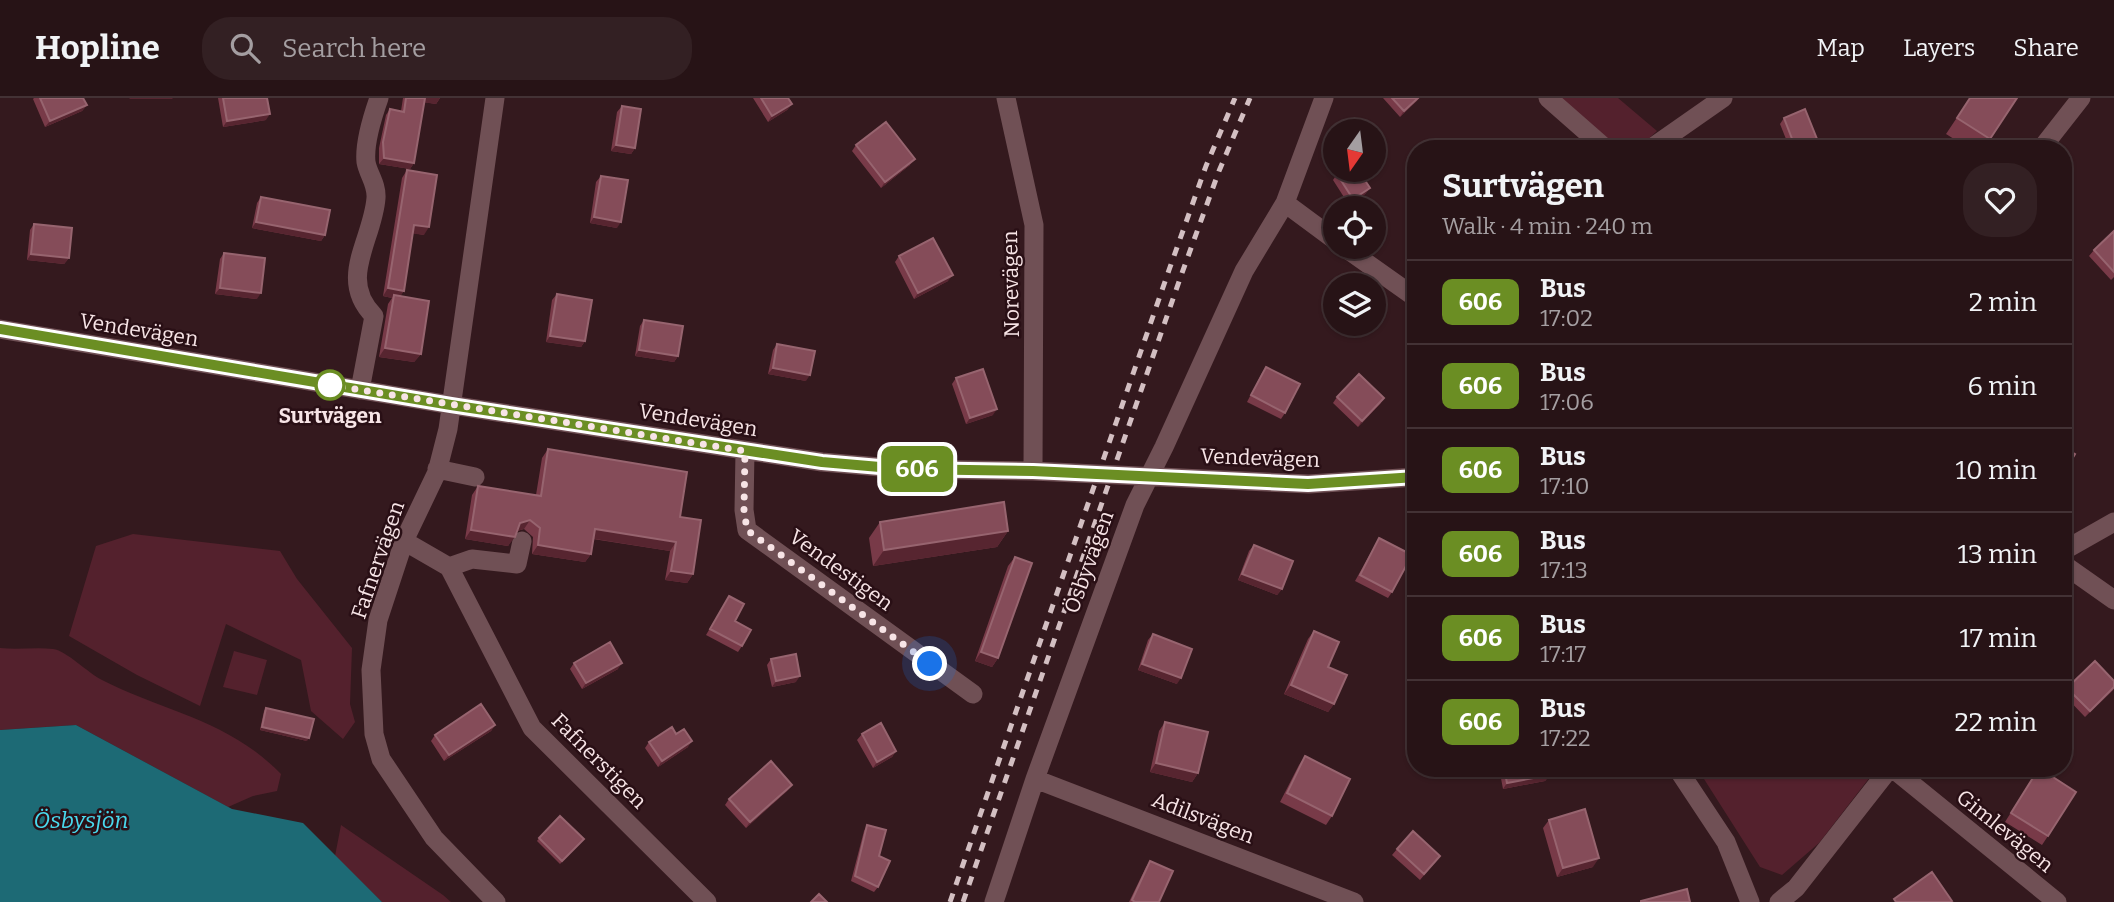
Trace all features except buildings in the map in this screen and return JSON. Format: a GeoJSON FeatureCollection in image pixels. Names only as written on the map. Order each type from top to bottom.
{"type":"FeatureCollection","features":[{"type":"Feature","properties":{"kind":"street"},"geometry":{"type":"LineString","coordinates":[[360,390],[374,316],[363,305],[356,286],[376,197],[366,162],[371,119],[379,98]]}},
{"type":"Feature","properties":{"kind":"street"},"geometry":{"type":"LineString","coordinates":[[451,405],[495,98]]}},
{"type":"Feature","properties":{"kind":"street","name":"Norevägen"},"geometry":{"type":"LineString","coordinates":[[1006,98],[1034,225],[1033,471]]}},
{"type":"Feature","properties":{"kind":"street","name":"Ösbyvägen"},"geometry":{"type":"LineString","coordinates":[[995,902],[1035,779],[1135,505],[1244,271],[1285,203],[1324,98]]}},
{"type":"Feature","properties":{"kind":"street"},"geometry":{"type":"LineString","coordinates":[[1548,98],[1596,140]]}},
{"type":"Feature","properties":{"kind":"street"},"geometry":{"type":"LineString","coordinates":[[1663,140],[1723,98]]}},
{"type":"Feature","properties":{"kind":"street"},"geometry":{"type":"LineString","coordinates":[[2048,140],[2081,98]]}},
{"type":"Feature","properties":{"kind":"street"},"geometry":{"type":"LineString","coordinates":[[1285,203],[1323,231]]}},
{"type":"Feature","properties":{"kind":"street"},"geometry":{"type":"LineString","coordinates":[[1361,259],[1407,292]]}},
{"type":"Feature","properties":{"kind":"street","name":"Vendevägen"},"geometry":{"type":"LineString","coordinates":[[0,329],[451,405],[822,462],[903,469],[1033,471],[1308,484],[1407,476]]}},
{"type":"Feature","properties":{"kind":"street","name":"Fafnervägen"},"geometry":{"type":"LineString","coordinates":[[451,405],[448,429],[437,469],[404,541],[378,620],[371,670],[374,734],[381,760],[435,838],[496,902]]}},
{"type":"Feature","properties":{"kind":"street","name":"Vendestigen"},"geometry":{"type":"LineString","coordinates":[[745,451],[744,510],[747,530],[972,694]]}},
{"type":"Feature","properties":{"kind":"street"},"geometry":{"type":"LineString","coordinates":[[437,469],[475,477]]}},
{"type":"Feature","properties":{"kind":"street"},"geometry":{"type":"LineString","coordinates":[[2072,546],[2114,522]]}},
{"type":"Feature","properties":{"kind":"street"},"geometry":{"type":"LineString","coordinates":[[404,541],[449,567],[472,559],[517,565],[522,541]]}},
{"type":"Feature","properties":{"kind":"street","name":"Fafnerstigen"},"geometry":{"type":"LineString","coordinates":[[449,567],[532,727],[707,902]]}},
{"type":"Feature","properties":{"kind":"street"},"geometry":{"type":"LineString","coordinates":[[2072,570],[2114,600]]}},
{"type":"Feature","properties":{"kind":"street"},"geometry":{"type":"LineString","coordinates":[[1683,777],[1726,842],[1750,902]]}},
{"type":"Feature","properties":{"kind":"street"},"geometry":{"type":"LineString","coordinates":[[1779,902],[1796,887],[1884,777]]}},
{"type":"Feature","properties":{"kind":"street","name":"Gimlevägen"},"geometry":{"type":"LineString","coordinates":[[1902,777],[2057,902]]}},
{"type":"Feature","properties":{"kind":"street","name":"Adilsvägen"},"geometry":{"type":"LineString","coordinates":[[1035,779],[1354,902]]}},
{"type":"Feature","properties":{"kind":"shaded area"},"geometry":{"type":"Polygon","coordinates":[[[1559,98],[1618,98],[1657,131],[1647,140],[1610,140],[1559,98]]]}},
{"type":"Feature","properties":{"kind":"shaded area"},"geometry":{"type":"Polygon","coordinates":[[[133,534],[280,551],[297,579],[352,648],[350,704],[355,722],[343,739],[311,711],[301,660],[226,624],[200,706],[137,675],[69,636],[96,546],[133,534]]]}},
{"type":"Feature","properties":{"kind":"shaded area"},"geometry":{"type":"Polygon","coordinates":[[[0,648],[47,648],[59,651],[102,680],[218,729],[260,756],[281,774],[277,791],[253,796],[228,807],[76,725],[0,730],[0,648]]]}},
{"type":"Feature","properties":{"kind":"shaded area"},"geometry":{"type":"Polygon","coordinates":[[[234,651],[267,660],[257,695],[223,687],[234,651]]]}},
{"type":"Feature","properties":{"kind":"shaded area"},"geometry":{"type":"Polygon","coordinates":[[[1703,777],[1870,777],[1819,843],[1782,875],[1760,867],[1703,777]]]}},
{"type":"Feature","properties":{"kind":"shaded area"},"geometry":{"type":"Polygon","coordinates":[[[341,825],[451,902],[382,902],[335,856],[341,825]]]}},
{"type":"Feature","properties":{"kind":"water","name":"Ösbysjön"},"geometry":{"type":"Polygon","coordinates":[[[76,725],[232,809],[303,823],[382,902],[0,902],[0,730],[76,725]]]}},
{"type":"Feature","properties":{"kind":"railway"},"geometry":{"type":"LineString","coordinates":[[950,902],[1169,270],[1206,166],[1235,98]]}},
{"type":"Feature","properties":{"kind":"railway"},"geometry":{"type":"LineString","coordinates":[[963,902],[1182,273],[1219,171],[1250,98]]}},
{"type":"Feature","properties":{"kind":"bus line","name":"606"},"geometry":{"type":"LineString","coordinates":[[0,329],[451,405],[822,462],[903,469],[1033,471],[1308,484],[1407,478]]}},
{"type":"Feature","properties":{"kind":"place","name":"Surtvägen"},"geometry":{"type":"Point","coordinates":[330,385]}},
{"type":"Feature","properties":{"kind":"route"},"geometry":{"type":"LineString","coordinates":[[330,385],[745,451],[744,510],[747,530],[930,664]]}}]}
